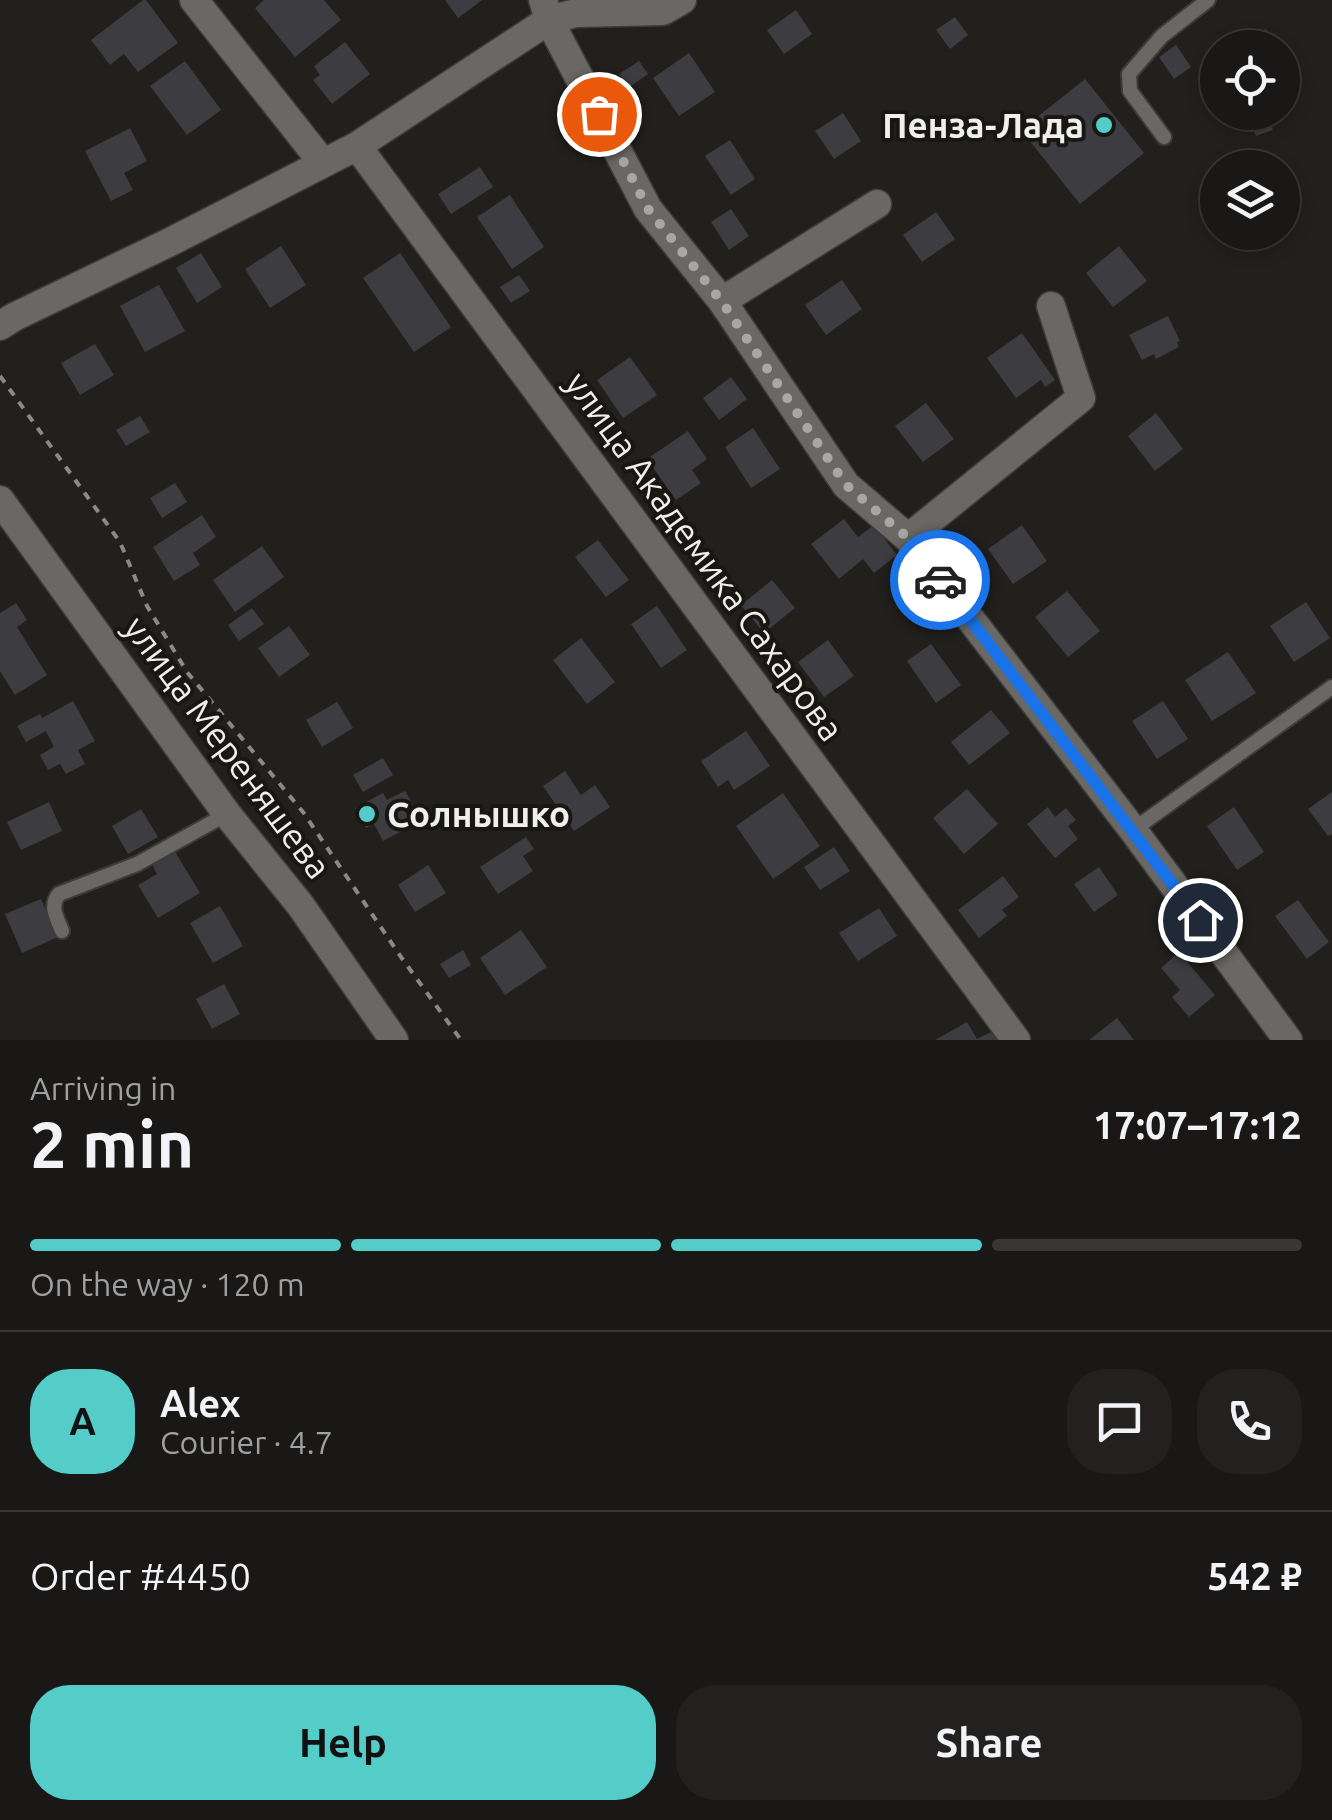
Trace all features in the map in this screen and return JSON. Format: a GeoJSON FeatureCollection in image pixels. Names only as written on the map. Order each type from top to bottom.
{"type":"FeatureCollection","features":[{"type":"Feature","properties":{"kind":"street"},"geometry":{"type":"LineString","coordinates":[[194,0],[322,162]]}},
{"type":"Feature","properties":{"kind":"street"},"geometry":{"type":"LineString","coordinates":[[0,326],[357,146],[546,10],[664,11],[682,0]]}},
{"type":"Feature","properties":{"kind":"street"},"geometry":{"type":"LineString","coordinates":[[546,10],[648,209],[722,302],[846,485],[908,538],[1134,830],[1288,1040]]}},
{"type":"Feature","properties":{"kind":"street","name":"улица Академика Сахарова"},"geometry":{"type":"LineString","coordinates":[[357,146],[1016,1040]]}},
{"type":"Feature","properties":{"kind":"street"},"geometry":{"type":"LineString","coordinates":[[722,302],[877,204]]}},
{"type":"Feature","properties":{"kind":"street"},"geometry":{"type":"LineString","coordinates":[[908,538],[1081,398],[1051,306]]}},
{"type":"Feature","properties":{"kind":"street","name":"улица Мереняшева"},"geometry":{"type":"LineString","coordinates":[[0,500],[226,814],[301,906],[394,1040]]}},
{"type":"Feature","properties":{"kind":"lane"},"geometry":{"type":"LineString","coordinates":[[1164,137],[1130,91],[1129,74],[1162,36],[1208,0]]}},
{"type":"Feature","properties":{"kind":"lane"},"geometry":{"type":"LineString","coordinates":[[1134,830],[1332,688]]}},
{"type":"Feature","properties":{"kind":"lane"},"geometry":{"type":"LineString","coordinates":[[62,931],[53,908],[59,894],[137,864],[226,814]]}},
{"type":"Feature","properties":{"kind":"path"},"geometry":{"type":"LineString","coordinates":[[0,376],[120,542],[147,606],[187,672],[303,812],[461,1040]]}},
{"type":"Feature","properties":{"kind":"building"},"geometry":{"type":"Polygon","coordinates":[[[143,0],[178,43],[138,72],[124,54],[110,65],[91,40],[143,0]]]}},
{"type":"Feature","properties":{"kind":"building"},"geometry":{"type":"Polygon","coordinates":[[[264,0],[324,0],[341,20],[295,57],[255,8],[264,0]]]}},
{"type":"Feature","properties":{"kind":"building"},"geometry":{"type":"Polygon","coordinates":[[[445,0],[482,0],[458,18],[445,0]]]}},
{"type":"Feature","properties":{"kind":"building"},"geometry":{"type":"Polygon","coordinates":[[[796,10],[812,34],[784,54],[767,30],[796,10]]]}},
{"type":"Feature","properties":{"kind":"building"},"geometry":{"type":"Polygon","coordinates":[[[955,17],[968,35],[950,49],[936,30],[955,17]]]}},
{"type":"Feature","properties":{"kind":"building"},"geometry":{"type":"Polygon","coordinates":[[[345,42],[370,74],[332,104],[313,80],[320,75],[314,66],[345,42]]]}},
{"type":"Feature","properties":{"kind":"building"},"geometry":{"type":"Polygon","coordinates":[[[1176,45],[1191,67],[1174,79],[1159,57],[1176,45]]]}},
{"type":"Feature","properties":{"kind":"building"},"geometry":{"type":"Polygon","coordinates":[[[689,53],[715,92],[679,116],[653,78],[689,53]]]}},
{"type":"Feature","properties":{"kind":"building"},"geometry":{"type":"Polygon","coordinates":[[[185,61],[221,110],[187,135],[150,86],[185,61]]]}},
{"type":"Feature","properties":{"kind":"building"},"geometry":{"type":"Polygon","coordinates":[[[639,61],[648,74],[628,88],[619,74],[639,61]]]}},
{"type":"Feature","properties":{"kind":"building"},"geometry":{"type":"Polygon","coordinates":[[[1085,79],[1144,153],[1080,204],[1021,130],[1085,79]]]}},
{"type":"Feature","properties":{"kind":"building"},"geometry":{"type":"Polygon","coordinates":[[[843,113],[861,141],[834,159],[815,131],[843,113]]]}},
{"type":"Feature","properties":{"kind":"building"},"geometry":{"type":"Polygon","coordinates":[[[130,128],[147,161],[124,173],[133,190],[111,201],[85,151],[130,128]]]}},
{"type":"Feature","properties":{"kind":"building"},"geometry":{"type":"Polygon","coordinates":[[[730,140],[755,179],[731,195],[705,156],[730,140]]]}},
{"type":"Feature","properties":{"kind":"building"},"geometry":{"type":"Polygon","coordinates":[[[480,167],[493,187],[451,214],[438,194],[480,167]]]}},
{"type":"Feature","properties":{"kind":"building"},"geometry":{"type":"Polygon","coordinates":[[[510,195],[544,247],[512,269],[477,217],[510,195]]]}},
{"type":"Feature","properties":{"kind":"building"},"geometry":{"type":"Polygon","coordinates":[[[731,209],[749,236],[729,250],[711,222],[731,209]]]}},
{"type":"Feature","properties":{"kind":"building"},"geometry":{"type":"Polygon","coordinates":[[[936,212],[955,239],[922,262],[903,235],[936,212]]]}},
{"type":"Feature","properties":{"kind":"building"},"geometry":{"type":"Polygon","coordinates":[[[281,246],[306,285],[270,308],[245,269],[281,246]]]}},
{"type":"Feature","properties":{"kind":"building"},"geometry":{"type":"Polygon","coordinates":[[[1119,246],[1147,281],[1113,307],[1086,273],[1119,246]]]}},
{"type":"Feature","properties":{"kind":"building"},"geometry":{"type":"Polygon","coordinates":[[[201,253],[222,287],[197,303],[176,268],[201,253]]]}},
{"type":"Feature","properties":{"kind":"building"},"geometry":{"type":"Polygon","coordinates":[[[400,253],[451,327],[414,352],[363,278],[400,253]]]}},
{"type":"Feature","properties":{"kind":"building"},"geometry":{"type":"Polygon","coordinates":[[[519,275],[530,291],[511,303],[500,287],[519,275]]]}},
{"type":"Feature","properties":{"kind":"building"},"geometry":{"type":"Polygon","coordinates":[[[842,280],[862,309],[826,335],[805,305],[842,280]]]}},
{"type":"Feature","properties":{"kind":"building"},"geometry":{"type":"Polygon","coordinates":[[[159,285],[185,331],[145,352],[120,306],[159,285]]]}},
{"type":"Feature","properties":{"kind":"building"},"geometry":{"type":"Polygon","coordinates":[[[1168,316],[1179,347],[1156,359],[1154,354],[1142,360],[1129,335],[1168,316]]]}},
{"type":"Feature","properties":{"kind":"building"},"geometry":{"type":"Polygon","coordinates":[[[1022,333],[1055,380],[1045,387],[1041,380],[1016,398],[987,358],[1022,333]]]}},
{"type":"Feature","properties":{"kind":"building"},"geometry":{"type":"Polygon","coordinates":[[[95,344],[114,375],[80,395],[61,363],[95,344]]]}},
{"type":"Feature","properties":{"kind":"building"},"geometry":{"type":"Polygon","coordinates":[[[630,357],[657,395],[623,418],[597,380],[630,357]]]}},
{"type":"Feature","properties":{"kind":"building"},"geometry":{"type":"Polygon","coordinates":[[[731,377],[747,399],[719,420],[703,398],[731,377]]]}},
{"type":"Feature","properties":{"kind":"building"},"geometry":{"type":"Polygon","coordinates":[[[926,403],[954,439],[923,462],[895,426],[926,403]]]}},
{"type":"Feature","properties":{"kind":"building"},"geometry":{"type":"Polygon","coordinates":[[[1156,413],[1183,449],[1155,471],[1128,436],[1156,413]]]}},
{"type":"Feature","properties":{"kind":"building"},"geometry":{"type":"Polygon","coordinates":[[[140,416],[150,432],[126,446],[116,430],[140,416]]]}},
{"type":"Feature","properties":{"kind":"building"},"geometry":{"type":"Polygon","coordinates":[[[753,428],[780,469],[751,488],[725,447],[753,428]]]}},
{"type":"Feature","properties":{"kind":"building"},"geometry":{"type":"Polygon","coordinates":[[[688,431],[707,459],[692,470],[701,483],[676,500],[647,459],[688,431]]]}},
{"type":"Feature","properties":{"kind":"building"},"geometry":{"type":"Polygon","coordinates":[[[175,483],[187,502],[162,518],[150,498],[175,483]]]}},
{"type":"Feature","properties":{"kind":"building"},"geometry":{"type":"Polygon","coordinates":[[[202,515],[216,537],[193,553],[200,565],[174,581],[153,547],[202,515]]]}},
{"type":"Feature","properties":{"kind":"building"},"geometry":{"type":"Polygon","coordinates":[[[844,519],[858,537],[874,525],[897,555],[874,573],[863,559],[839,579],[811,544],[844,519]]]}},
{"type":"Feature","properties":{"kind":"building"},"geometry":{"type":"Polygon","coordinates":[[[1022,525],[1047,561],[1013,584],[988,549],[1022,525]]]}},
{"type":"Feature","properties":{"kind":"building"},"geometry":{"type":"Polygon","coordinates":[[[598,540],[629,580],[606,597],[575,557],[598,540]]]}},
{"type":"Feature","properties":{"kind":"building"},"geometry":{"type":"Polygon","coordinates":[[[262,546],[284,577],[235,612],[213,580],[262,546]]]}},
{"type":"Feature","properties":{"kind":"building"},"geometry":{"type":"Polygon","coordinates":[[[772,580],[795,608],[764,633],[741,605],[772,580]]]}},
{"type":"Feature","properties":{"kind":"building"},"geometry":{"type":"Polygon","coordinates":[[[1067,591],[1100,631],[1068,657],[1035,617],[1067,591]]]}},
{"type":"Feature","properties":{"kind":"building"},"geometry":{"type":"Polygon","coordinates":[[[1306,602],[1330,638],[1294,662],[1270,626],[1306,602]]]}},
{"type":"Feature","properties":{"kind":"building"},"geometry":{"type":"Polygon","coordinates":[[[16,603],[27,620],[17,627],[47,675],[15,695],[0,671],[0,613],[16,603]]]}},
{"type":"Feature","properties":{"kind":"building"},"geometry":{"type":"Polygon","coordinates":[[[657,606],[687,650],[661,668],[631,624],[657,606]]]}},
{"type":"Feature","properties":{"kind":"building"},"geometry":{"type":"Polygon","coordinates":[[[252,608],[264,624],[239,641],[228,625],[252,608]]]}},
{"type":"Feature","properties":{"kind":"building"},"geometry":{"type":"Polygon","coordinates":[[[289,626],[310,655],[279,677],[258,648],[289,626]]]}},
{"type":"Feature","properties":{"kind":"building"},"geometry":{"type":"Polygon","coordinates":[[[581,638],[615,682],[587,704],[553,660],[581,638]]]}},
{"type":"Feature","properties":{"kind":"building"},"geometry":{"type":"Polygon","coordinates":[[[828,640],[854,676],[824,697],[798,662],[828,640]]]}},
{"type":"Feature","properties":{"kind":"building"},"geometry":{"type":"Polygon","coordinates":[[[931,644],[961,685],[936,703],[907,661],[931,644]]]}},
{"type":"Feature","properties":{"kind":"building"},"geometry":{"type":"Polygon","coordinates":[[[1228,652],[1256,693],[1212,721],[1185,680],[1228,652]]]}},
{"type":"Feature","properties":{"kind":"building"},"geometry":{"type":"Polygon","coordinates":[[[73,701],[95,741],[78,750],[85,764],[66,774],[60,764],[48,770],[40,755],[54,747],[46,731],[26,742],[17,726],[73,701]]]}},
{"type":"Feature","properties":{"kind":"building"},"geometry":{"type":"Polygon","coordinates":[[[1163,701],[1188,739],[1157,759],[1132,721],[1163,701]]]}},
{"type":"Feature","properties":{"kind":"building"},"geometry":{"type":"Polygon","coordinates":[[[337,702],[353,728],[322,747],[306,720],[337,702]]]}},
{"type":"Feature","properties":{"kind":"building"},"geometry":{"type":"Polygon","coordinates":[[[991,710],[1010,733],[969,765],[951,742],[991,710]]]}},
{"type":"Feature","properties":{"kind":"building"},"geometry":{"type":"Polygon","coordinates":[[[746,731],[770,766],[734,790],[728,780],[718,787],[701,761],[746,731]]]}},
{"type":"Feature","properties":{"kind":"building"},"geometry":{"type":"Polygon","coordinates":[[[383,758],[393,775],[363,792],[353,775],[383,758]]]}},
{"type":"Feature","properties":{"kind":"building"},"geometry":{"type":"Polygon","coordinates":[[[565,771],[581,795],[595,785],[610,807],[574,831],[543,786],[565,771]]]}},
{"type":"Feature","properties":{"kind":"building"},"geometry":{"type":"Polygon","coordinates":[[[967,789],[998,824],[964,854],[933,818],[967,789]]]}},
{"type":"Feature","properties":{"kind":"building"},"geometry":{"type":"Polygon","coordinates":[[[405,791],[414,806],[405,811],[413,825],[383,841],[374,824],[366,828],[355,808],[383,793],[387,800],[405,791]]]}},
{"type":"Feature","properties":{"kind":"building"},"geometry":{"type":"Polygon","coordinates":[[[1332,792],[1332,834],[1328,836],[1308,809],[1332,792]]]}},
{"type":"Feature","properties":{"kind":"building"},"geometry":{"type":"Polygon","coordinates":[[[783,793],[820,846],[773,879],[736,826],[783,793]]]}},
{"type":"Feature","properties":{"kind":"building"},"geometry":{"type":"Polygon","coordinates":[[[49,802],[62,831],[21,850],[7,822],[49,802]]]}},
{"type":"Feature","properties":{"kind":"building"},"geometry":{"type":"Polygon","coordinates":[[[1048,807],[1055,817],[1066,808],[1076,820],[1068,826],[1078,839],[1055,858],[1027,824],[1048,807]]]}},
{"type":"Feature","properties":{"kind":"building"},"geometry":{"type":"Polygon","coordinates":[[[1234,807],[1264,852],[1237,870],[1207,826],[1234,807]]]}},
{"type":"Feature","properties":{"kind":"building"},"geometry":{"type":"Polygon","coordinates":[[[141,809],[158,837],[128,854],[112,826],[141,809]]]}},
{"type":"Feature","properties":{"kind":"building"},"geometry":{"type":"Polygon","coordinates":[[[526,837],[534,849],[523,856],[533,871],[498,894],[480,867],[526,837]]]}},
{"type":"Feature","properties":{"kind":"building"},"geometry":{"type":"Polygon","coordinates":[[[834,847],[850,871],[820,890],[804,867],[834,847]]]}},
{"type":"Feature","properties":{"kind":"building"},"geometry":{"type":"Polygon","coordinates":[[[174,850],[200,893],[158,918],[138,885],[157,874],[152,864],[174,850]]]}},
{"type":"Feature","properties":{"kind":"building"},"geometry":{"type":"Polygon","coordinates":[[[428,865],[446,893],[415,912],[398,885],[428,865]]]}},
{"type":"Feature","properties":{"kind":"building"},"geometry":{"type":"Polygon","coordinates":[[[1099,867],[1118,895],[1094,912],[1074,884],[1099,867]]]}},
{"type":"Feature","properties":{"kind":"building"},"geometry":{"type":"Polygon","coordinates":[[[1003,876],[1019,897],[1002,910],[1007,916],[979,938],[958,910],[1003,876]]]}},
{"type":"Feature","properties":{"kind":"building"},"geometry":{"type":"Polygon","coordinates":[[[41,899],[58,937],[22,953],[5,914],[41,899]]]}},
{"type":"Feature","properties":{"kind":"building"},"geometry":{"type":"Polygon","coordinates":[[[1298,900],[1329,942],[1307,959],[1275,916],[1298,900]]]}},
{"type":"Feature","properties":{"kind":"building"},"geometry":{"type":"Polygon","coordinates":[[[220,906],[243,946],[213,963],[190,923],[220,906]]]}},
{"type":"Feature","properties":{"kind":"building"},"geometry":{"type":"Polygon","coordinates":[[[879,908],[897,936],[858,961],[839,933],[879,908]]]}},
{"type":"Feature","properties":{"kind":"building"},"geometry":{"type":"Polygon","coordinates":[[[521,930],[547,967],[505,995],[480,958],[521,930]]]}},
{"type":"Feature","properties":{"kind":"building"},"geometry":{"type":"Polygon","coordinates":[[[463,950],[471,965],[449,978],[440,964],[463,950]]]}},
{"type":"Feature","properties":{"kind":"building"},"geometry":{"type":"Polygon","coordinates":[[[1179,952],[1215,995],[1189,1017],[1172,997],[1180,990],[1161,968],[1179,952]]]}},
{"type":"Feature","properties":{"kind":"building"},"geometry":{"type":"Polygon","coordinates":[[[224,984],[240,1014],[212,1029],[196,999],[224,984]]]}},
{"type":"Feature","properties":{"kind":"building"},"geometry":{"type":"Polygon","coordinates":[[[1117,1018],[1134,1040],[1089,1040],[1117,1018]]]}},
{"type":"Feature","properties":{"kind":"building"},"geometry":{"type":"Polygon","coordinates":[[[967,1022],[977,1039],[993,1031],[998,1040],[935,1040],[967,1022]]]}},
{"type":"Feature","properties":{"kind":"way so far"},"geometry":{"type":"LineString","coordinates":[[599,114],[648,209],[722,302],[846,485],[908,538],[940,580]]}},
{"type":"Feature","properties":{"kind":"place","name":"Пенза-Лада"},"geometry":{"type":"Point","coordinates":[1104,125]}},
{"type":"Feature","properties":{"kind":"place","name":"Солнышко"},"geometry":{"type":"Point","coordinates":[367,814]}},
{"type":"Feature","properties":{"kind":"route"},"geometry":{"type":"LineString","coordinates":[[940,580],[1200,920]]}}]}
